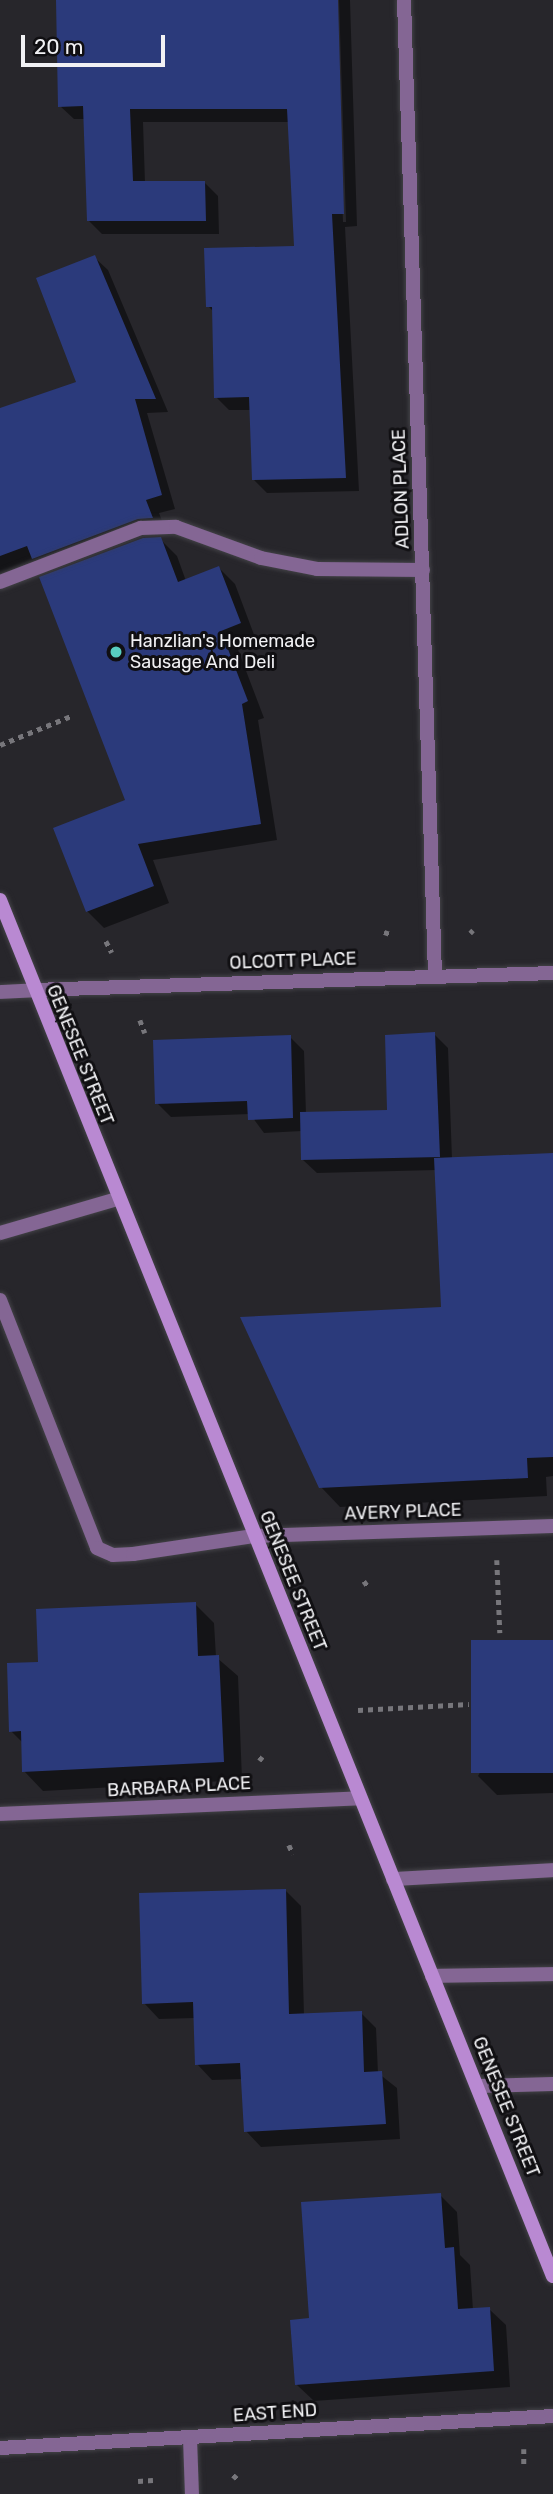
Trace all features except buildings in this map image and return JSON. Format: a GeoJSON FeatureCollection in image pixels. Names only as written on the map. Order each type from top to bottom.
{"type":"FeatureCollection","features":[{"type":"Feature","properties":{"kind":"main road","name":"GENESEE STREET"},"geometry":{"type":"LineString","coordinates":[[0,900],[33,990],[553,2276]]}},
{"type":"Feature","properties":{"kind":"street","name":"ADLON PLACE"},"geometry":{"type":"LineString","coordinates":[[404,0],[435,976]]}},
{"type":"Feature","properties":{"kind":"street"},"geometry":{"type":"LineString","coordinates":[[0,583],[141,528],[176,527],[261,558],[317,569],[423,570]]}},
{"type":"Feature","properties":{"kind":"street","name":"OLCOTT PLACE"},"geometry":{"type":"LineString","coordinates":[[0,992],[553,973]]}},
{"type":"Feature","properties":{"kind":"street"},"geometry":{"type":"LineString","coordinates":[[0,1233],[117,1199]]}},
{"type":"Feature","properties":{"kind":"street","name":"AVERY PLACE"},"geometry":{"type":"LineString","coordinates":[[0,1300],[97,1548],[113,1555],[133,1555],[254,1536],[553,1526]]}},
{"type":"Feature","properties":{"kind":"street","name":"BARBARA PLACE"},"geometry":{"type":"LineString","coordinates":[[0,1814],[360,1798]]}},
{"type":"Feature","properties":{"kind":"street"},"geometry":{"type":"LineString","coordinates":[[393,1879],[553,1870]]}},
{"type":"Feature","properties":{"kind":"street"},"geometry":{"type":"LineString","coordinates":[[432,1976],[553,1974]]}},
{"type":"Feature","properties":{"kind":"street"},"geometry":{"type":"LineString","coordinates":[[477,2086],[553,2084]]}},
{"type":"Feature","properties":{"kind":"street","name":"EAST END"},"geometry":{"type":"LineString","coordinates":[[0,2448],[553,2416]]}},
{"type":"Feature","properties":{"kind":"street"},"geometry":{"type":"LineString","coordinates":[[190,2438],[192,2494]]}},
{"type":"Feature","properties":{"kind":"path"},"geometry":{"type":"LineString","coordinates":[[0,745],[71,716]]}},
{"type":"Feature","properties":{"kind":"path"},"geometry":{"type":"LineString","coordinates":[[106,941],[111,953]]}},
{"type":"Feature","properties":{"kind":"path"},"geometry":{"type":"LineString","coordinates":[[140,1020],[145,1032]]}},
{"type":"Feature","properties":{"kind":"path"},"geometry":{"type":"LineString","coordinates":[[497,1562],[500,1633]]}},
{"type":"Feature","properties":{"kind":"path"},"geometry":{"type":"LineString","coordinates":[[364,1581],[369,1588]]}},
{"type":"Feature","properties":{"kind":"path"},"geometry":{"type":"LineString","coordinates":[[382,1709],[470,1704]]}},
{"type":"Feature","properties":{"kind":"path"},"geometry":{"type":"LineString","coordinates":[[289,1845],[293,1854]]}},
{"type":"Feature","properties":{"kind":"path"},"geometry":{"type":"LineString","coordinates":[[523,2445],[524,2466]]}},
{"type":"Feature","properties":{"kind":"path"},"geometry":{"type":"LineString","coordinates":[[233,2475],[240,2481]]}},
{"type":"Feature","properties":{"kind":"path"},"geometry":{"type":"LineString","coordinates":[[138,2481],[153,2480]]}},
{"type":"Feature","properties":{"kind":"place","name":"Hanzlian's Homemade Sausage And Deli"},"geometry":{"type":"Point","coordinates":[116,652]}}]}
